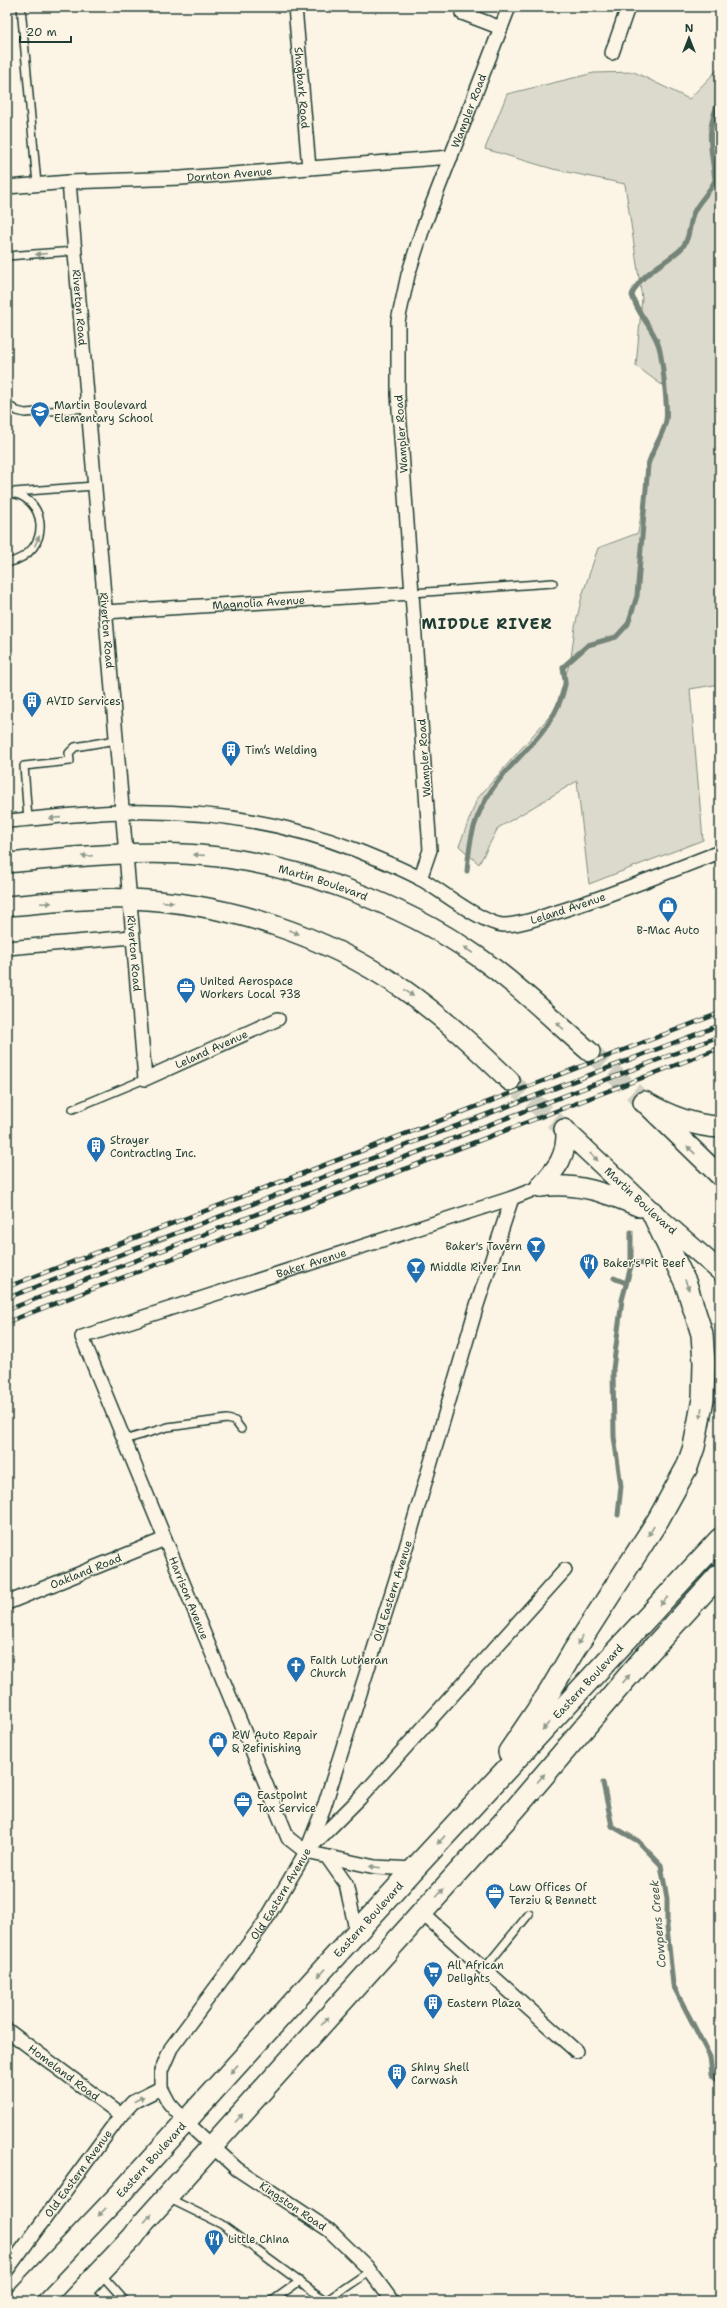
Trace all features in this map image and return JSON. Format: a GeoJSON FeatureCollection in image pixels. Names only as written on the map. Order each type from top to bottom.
{"type":"FeatureCollection","features":[{"type":"Feature","properties":{"kind":"main road","name":"Martin Boulevard"},"geometry":{"type":"LineString","coordinates":[[7,863],[126,854],[199,855],[237,860],[286,871],[366,896],[454,940],[478,957],[590,1052]]}},
{"type":"Feature","properties":{"kind":"main road"},"geometry":{"type":"LineString","coordinates":[[7,906],[129,899],[175,902],[222,911],[283,928],[323,944],[368,966],[403,989],[466,1038],[510,1081]]}},
{"type":"Feature","properties":{"kind":"main road"},"geometry":{"type":"LineString","coordinates":[[642,1100],[686,1122],[720,1127]]}},
{"type":"Feature","properties":{"kind":"main road"},"geometry":{"type":"LineString","coordinates":[[642,1100],[720,1176]]}},
{"type":"Feature","properties":{"kind":"main road","name":"Martin Boulevard"},"geometry":{"type":"LineString","coordinates":[[540,1187],[557,1167],[566,1152],[565,1129],[652,1212],[720,1271]]}},
{"type":"Feature","properties":{"kind":"main road"},"geometry":{"type":"LineString","coordinates":[[468,1811],[549,1693],[572,1652],[658,1520],[687,1467],[694,1447],[702,1400],[704,1363],[702,1334],[686,1284],[652,1212],[611,1195],[576,1186],[560,1184],[540,1187]]}},
{"type":"Feature","properties":{"kind":"main road","name":"Eastern Boulevard"},"geometry":{"type":"LineString","coordinates":[[18,2301],[185,2122],[357,1934],[414,1869],[720,1539]]}},
{"type":"Feature","properties":{"kind":"main road"},"geometry":{"type":"LineString","coordinates":[[84,2297],[99,2271],[133,2237],[167,2197],[422,1913],[720,1574]]}},
{"type":"Feature","properties":{"kind":"street","name":"Shagbark Road"},"geometry":{"type":"LineString","coordinates":[[295,7],[309,168]]}},
{"type":"Feature","properties":{"kind":"street"},"geometry":{"type":"LineString","coordinates":[[462,7],[462,13],[501,28]]}},
{"type":"Feature","properties":{"kind":"street","name":"Wampler Road"},"geometry":{"type":"LineString","coordinates":[[420,879],[430,850],[398,395],[398,320],[402,297],[414,256],[509,7]]}},
{"type":"Feature","properties":{"kind":"street"},"geometry":{"type":"LineString","coordinates":[[612,53],[628,7]]}},
{"type":"Feature","properties":{"kind":"street","name":"Dornton Avenue"},"geometry":{"type":"LineString","coordinates":[[7,187],[69,182],[181,178],[451,157]]}},
{"type":"Feature","properties":{"kind":"street","name":"Riverton Road"},"geometry":{"type":"LineString","coordinates":[[69,182],[145,1079]]}},
{"type":"Feature","properties":{"kind":"street","name":"Magnolia Avenue"},"geometry":{"type":"LineString","coordinates":[[105,612],[412,593]]}},
{"type":"Feature","properties":{"kind":"street"},"geometry":{"type":"LineString","coordinates":[[7,821],[122,812]]}},
{"type":"Feature","properties":{"kind":"street","name":"Leland Avenue"},"geometry":{"type":"LineString","coordinates":[[122,812],[199,814],[233,818],[287,829],[356,850],[420,879],[485,919],[501,925],[511,924],[581,905],[720,852]]}},
{"type":"Feature","properties":{"kind":"street"},"geometry":{"type":"LineString","coordinates":[[7,948],[132,937]]}},
{"type":"Feature","properties":{"kind":"street","name":"Leland Avenue"},"geometry":{"type":"LineString","coordinates":[[145,1079],[278,1019]]}},
{"type":"Feature","properties":{"kind":"street","name":"Baker Avenue"},"geometry":{"type":"LineString","coordinates":[[82,1337],[512,1198],[540,1187]]}},
{"type":"Feature","properties":{"kind":"street","name":"Old Eastern Avenue"},"geometry":{"type":"LineString","coordinates":[[7,2270],[121,2116],[133,2102],[161,2088],[161,2071],[171,2048],[264,1923],[306,1852],[324,1807],[339,1763],[405,1551],[477,1305],[512,1198]]}},
{"type":"Feature","properties":{"kind":"street","name":"Harrison Avenue"},"geometry":{"type":"LineString","coordinates":[[82,1337],[288,1838],[306,1852]]}},
{"type":"Feature","properties":{"kind":"street","name":"Oakland Road"},"geometry":{"type":"LineString","coordinates":[[7,1603],[165,1539]]}},
{"type":"Feature","properties":{"kind":"street"},"geometry":{"type":"LineString","coordinates":[[306,1852],[360,1798],[565,1570]]}},
{"type":"Feature","properties":{"kind":"street"},"geometry":{"type":"LineString","coordinates":[[306,1852],[375,1867],[414,1869]]}},
{"type":"Feature","properties":{"kind":"street"},"geometry":{"type":"LineString","coordinates":[[328,1857],[346,1884],[357,1934]]}},
{"type":"Feature","properties":{"kind":"street"},"geometry":{"type":"LineString","coordinates":[[422,1913],[576,2051]]}},
{"type":"Feature","properties":{"kind":"street","name":"Homeland Road"},"geometry":{"type":"LineString","coordinates":[[7,2030],[121,2116]]}},
{"type":"Feature","properties":{"kind":"street"},"geometry":{"type":"LineString","coordinates":[[161,2088],[169,2103],[185,2122]]}},
{"type":"Feature","properties":{"kind":"street","name":"Kingston Road"},"geometry":{"type":"LineString","coordinates":[[185,2122],[237,2169],[329,2230],[370,2271],[392,2301]]}},
{"type":"Feature","properties":{"kind":"lane"},"geometry":{"type":"LineString","coordinates":[[21,7],[37,184]]}},
{"type":"Feature","properties":{"kind":"lane"},"geometry":{"type":"LineString","coordinates":[[7,256],[74,251]]}},
{"type":"Feature","properties":{"kind":"lane"},"geometry":{"type":"LineString","coordinates":[[7,404],[17,412],[25,413],[88,408]]}},
{"type":"Feature","properties":{"kind":"lane"},"geometry":{"type":"LineString","coordinates":[[8,493],[94,486]]}},
{"type":"Feature","properties":{"kind":"lane"},"geometry":{"type":"LineString","coordinates":[[7,563],[18,560],[28,554],[36,545],[40,534],[40,523],[37,512],[30,503],[21,496],[8,493]]}},
{"type":"Feature","properties":{"kind":"lane"},"geometry":{"type":"LineString","coordinates":[[412,593],[553,583]]}},
{"type":"Feature","properties":{"kind":"lane"},"geometry":{"type":"LineString","coordinates":[[28,819],[24,766],[70,760],[70,753],[75,747],[116,740]]}},
{"type":"Feature","properties":{"kind":"lane"},"geometry":{"type":"LineString","coordinates":[[73,1109],[145,1079]]}},
{"type":"Feature","properties":{"kind":"lane"},"geometry":{"type":"LineString","coordinates":[[124,1440],[168,1427],[227,1418],[235,1420],[241,1429]]}},
{"type":"Feature","properties":{"kind":"lane"},"geometry":{"type":"LineString","coordinates":[[484,1969],[529,1914]]}},
{"type":"Feature","properties":{"kind":"lane"},"geometry":{"type":"LineString","coordinates":[[167,2197],[221,2224],[326,2301],[370,2271]]}},
{"type":"Feature","properties":{"kind":"lane"},"geometry":{"type":"LineString","coordinates":[[99,2271],[125,2301]]}},
{"type":"Feature","properties":{"kind":"lane"},"geometry":{"type":"LineString","coordinates":[[272,2301],[300,2281]]}},
{"type":"Feature","properties":{"kind":"shaded area"},"geometry":{"type":"Polygon","coordinates":[[[720,67],[720,684],[690,689],[703,840],[589,884],[577,781],[498,828],[479,864],[459,846],[477,799],[555,710],[571,658],[575,627],[582,596],[598,548],[638,533],[652,449],[667,419],[666,388],[636,366],[642,298],[625,184],[553,169],[485,149],[507,94],[594,73],[634,72],[689,99],[720,67]]]}},
{"type":"Feature","properties":{"kind":"waterway"},"geometry":{"type":"LineString","coordinates":[[467,871],[472,835],[477,818],[485,801],[495,786],[541,733],[551,719],[559,703],[565,685],[563,667],[588,645],[616,637],[628,624],[637,596],[648,465],[663,431],[666,420],[666,405],[660,349],[652,331],[637,308],[632,295],[636,287],[647,275],[675,254],[684,245],[688,237],[695,209],[713,185],[715,180],[710,139],[712,120],[720,98]]}},
{"type":"Feature","properties":{"kind":"waterway"},"geometry":{"type":"LineString","coordinates":[[618,1515],[621,1486],[614,1437],[613,1369],[622,1300],[631,1266],[631,1232]]}},
{"type":"Feature","properties":{"kind":"waterway"},"geometry":{"type":"LineString","coordinates":[[631,1262],[646,1264]]}},
{"type":"Feature","properties":{"kind":"waterway"},"geometry":{"type":"LineString","coordinates":[[614,1278],[626,1283]]}},
{"type":"Feature","properties":{"kind":"waterway","name":"Cowpens Creek"},"geometry":{"type":"LineString","coordinates":[[603,1783],[612,1826],[638,1841],[661,1865],[667,1899],[667,1927],[673,1985],[710,2057],[712,2074],[720,2082]]}},
{"type":"Feature","properties":{"kind":"tunnel"},"geometry":{"type":"LineString","coordinates":[[590,1052],[641,1099]]}},
{"type":"Feature","properties":{"kind":"tunnel"},"geometry":{"type":"LineString","coordinates":[[510,1081],[564,1129]]}},
{"type":"Feature","properties":{"kind":"railway"},"geometry":{"type":"LineString","coordinates":[[7,1287],[720,1013]]}},
{"type":"Feature","properties":{"kind":"railway"},"geometry":{"type":"LineString","coordinates":[[7,1298],[720,1025]]}},
{"type":"Feature","properties":{"kind":"railway"},"geometry":{"type":"LineString","coordinates":[[7,1310],[720,1036]]}},
{"type":"Feature","properties":{"kind":"railway"},"geometry":{"type":"LineString","coordinates":[[7,1322],[720,1048]]}},
{"type":"Feature","properties":{"kind":"place","name":"Martin Boulevard Elementary School"},"geometry":{"type":"Point","coordinates":[40,428]}},
{"type":"Feature","properties":{"kind":"place","name":"AVID Services"},"geometry":{"type":"Point","coordinates":[32,718]}},
{"type":"Feature","properties":{"kind":"place","name":"Tim’s Welding"},"geometry":{"type":"Point","coordinates":[231,767]}},
{"type":"Feature","properties":{"kind":"place","name":"B-Mac Auto"},"geometry":{"type":"Point","coordinates":[668,923]}},
{"type":"Feature","properties":{"kind":"place","name":"United Aerospace Workers Local 738"},"geometry":{"type":"Point","coordinates":[186,1004]}},
{"type":"Feature","properties":{"kind":"place","name":"Strayer Contracting Inc."},"geometry":{"type":"Point","coordinates":[96,1163]}},
{"type":"Feature","properties":{"kind":"place","name":"Baker's Tavern"},"geometry":{"type":"Point","coordinates":[536,1263]}},
{"type":"Feature","properties":{"kind":"place","name":"Baker's Pit Beef"},"geometry":{"type":"Point","coordinates":[589,1280]}},
{"type":"Feature","properties":{"kind":"place","name":"Middle River Inn"},"geometry":{"type":"Point","coordinates":[416,1284]}},
{"type":"Feature","properties":{"kind":"place","name":"Faith Lutheran Church"},"geometry":{"type":"Point","coordinates":[296,1683]}},
{"type":"Feature","properties":{"kind":"place","name":"RW Auto Repair & Refinishing"},"geometry":{"type":"Point","coordinates":[218,1758]}},
{"type":"Feature","properties":{"kind":"place","name":"Eastpoint Tax Service"},"geometry":{"type":"Point","coordinates":[243,1818]}},
{"type":"Feature","properties":{"kind":"place","name":"Law Offices Of Terziu & Bennett"},"geometry":{"type":"Point","coordinates":[495,1910]}},
{"type":"Feature","properties":{"kind":"place","name":"All African Delights"},"geometry":{"type":"Point","coordinates":[433,1988]}},
{"type":"Feature","properties":{"kind":"place","name":"Eastern Plaza"},"geometry":{"type":"Point","coordinates":[433,2020]}},
{"type":"Feature","properties":{"kind":"place","name":"Shiny Shell Carwash"},"geometry":{"type":"Point","coordinates":[397,2090]}},
{"type":"Feature","properties":{"kind":"place","name":"Little China"},"geometry":{"type":"Point","coordinates":[214,2256]}},
{"type":"Feature","properties":{"kind":"district","name":"MIDDLE RIVER"},"geometry":{"type":"Point","coordinates":[487,624]}}]}
